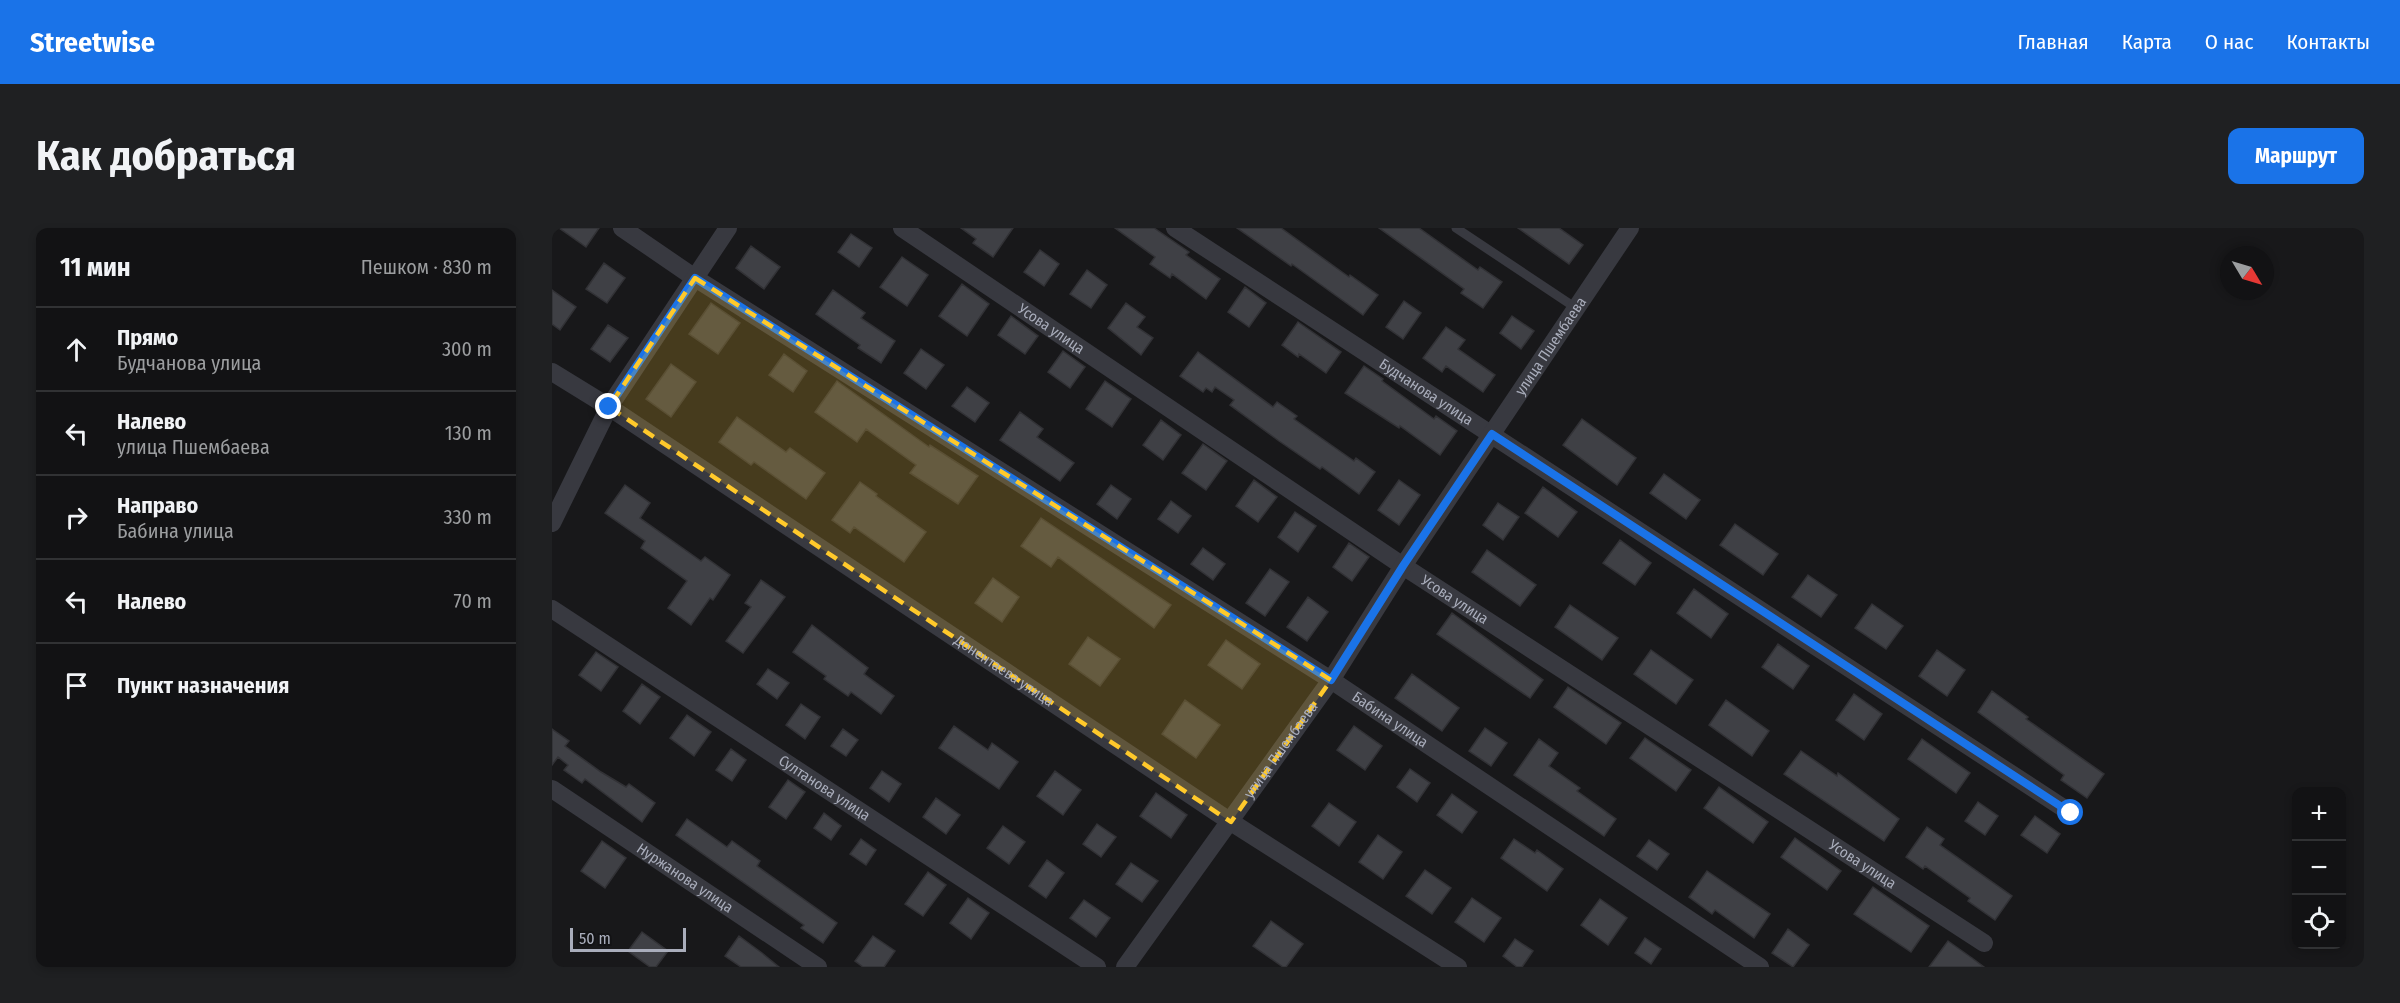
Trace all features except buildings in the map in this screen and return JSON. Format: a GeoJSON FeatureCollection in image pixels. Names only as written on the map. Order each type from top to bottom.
{"type":"FeatureCollection","features":[{"type":"Feature","properties":{"kind":"street","name":"Бабина улица"},"geometry":{"type":"LineString","coordinates":[[622,228],[695,278],[1331,680],[1760,967]]}},
{"type":"Feature","properties":{"kind":"street"},"geometry":{"type":"LineString","coordinates":[[552,524],[609,407],[728,228]]}},
{"type":"Feature","properties":{"kind":"street","name":"Усова улица"},"geometry":{"type":"LineString","coordinates":[[902,228],[1403,566],[1984,943]]}},
{"type":"Feature","properties":{"kind":"street","name":"Будчанова улица"},"geometry":{"type":"LineString","coordinates":[[1175,228],[2071,813]]}},
{"type":"Feature","properties":{"kind":"street","name":"улица Пшембаева"},"geometry":{"type":"LineString","coordinates":[[1125,967],[1331,680],[1403,566],[1629,228]]}},
{"type":"Feature","properties":{"kind":"street","name":"Донентаева улица"},"geometry":{"type":"LineString","coordinates":[[552,372],[609,407],[1231,822],[1458,967]]}},
{"type":"Feature","properties":{"kind":"street","name":"Султанова улица"},"geometry":{"type":"LineString","coordinates":[[552,609],[1097,967]]}},
{"type":"Feature","properties":{"kind":"street","name":"Нуржанова улица"},"geometry":{"type":"LineString","coordinates":[[552,789],[818,967]]}},
{"type":"Feature","properties":{"kind":"lane"},"geometry":{"type":"LineString","coordinates":[[1456,228],[1576,308]]}},
{"type":"Feature","properties":{"kind":"highlighted area"},"geometry":{"type":"Polygon","coordinates":[[[695,278],[1331,680],[1231,822],[609,407],[695,278]]]}},
{"type":"Feature","properties":{"kind":"route"},"geometry":{"type":"LineString","coordinates":[[609,407],[695,278],[1331,680],[1403,566],[1492,434],[2071,813]]}}]}
